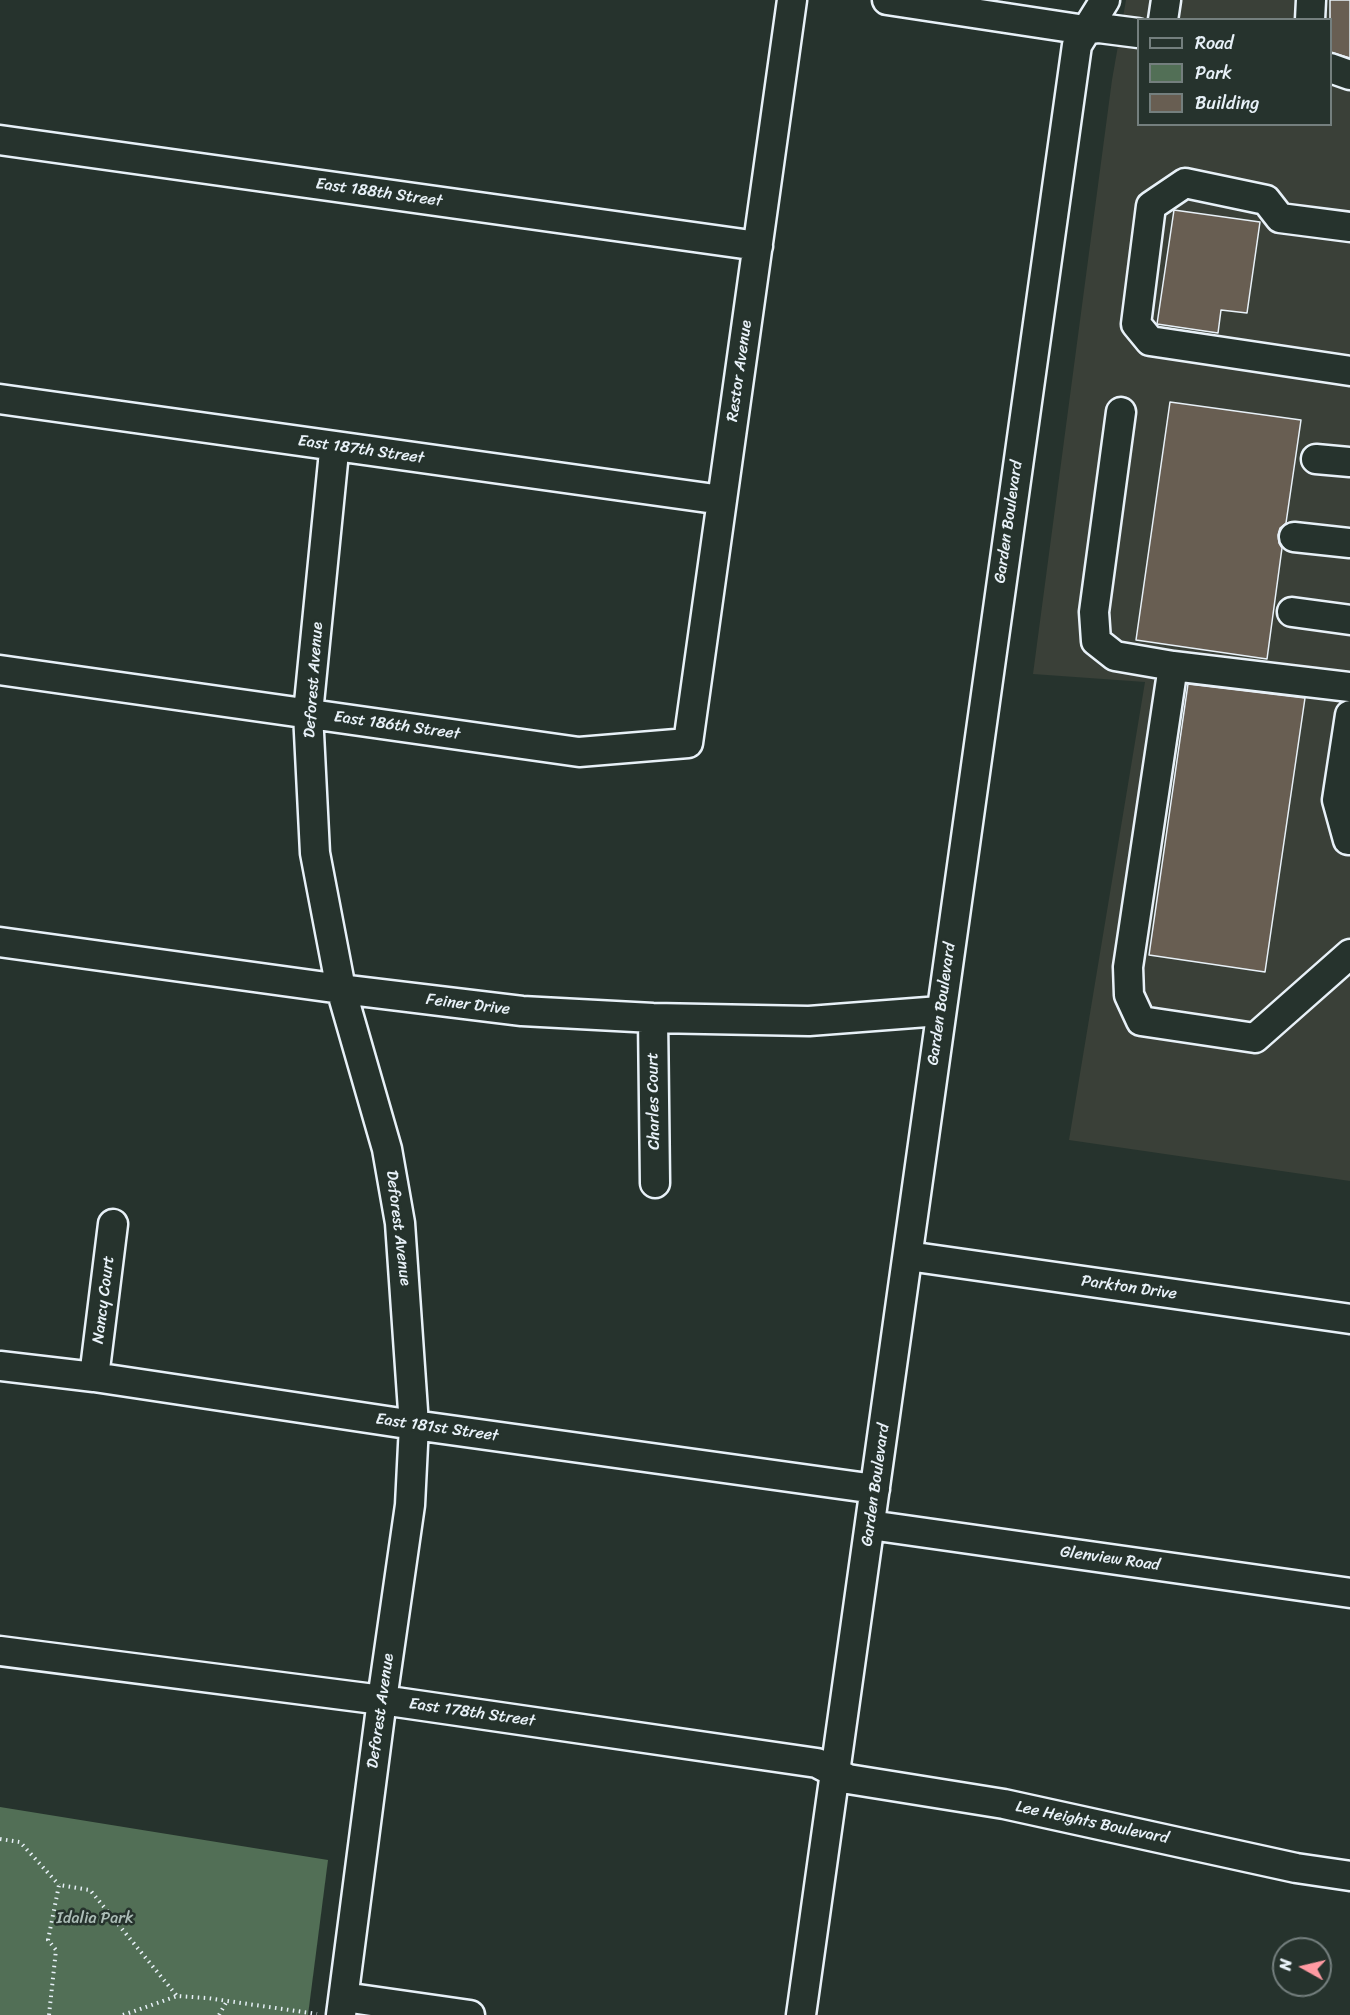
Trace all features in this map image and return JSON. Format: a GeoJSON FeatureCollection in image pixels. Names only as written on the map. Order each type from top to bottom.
{"type":"FeatureCollection","features":[{"type":"Feature","properties":{"kind":"street","name":"Restor Avenue"},"geometry":{"type":"LineString","coordinates":[[688,743],[792,0]]}},
{"type":"Feature","properties":{"kind":"street"},"geometry":{"type":"LineString","coordinates":[[887,0],[1085,30],[1099,28],[1137,33]]}},
{"type":"Feature","properties":{"kind":"street","name":"Garden Boulevard"},"geometry":{"type":"LineString","coordinates":[[801,2015],[1077,45],[1105,0]]}},
{"type":"Feature","properties":{"kind":"street"},"geometry":{"type":"LineString","coordinates":[[1163,18],[1166,0]]}},
{"type":"Feature","properties":{"kind":"street"},"geometry":{"type":"LineString","coordinates":[[1310,18],[1311,0]]}},
{"type":"Feature","properties":{"kind":"street"},"geometry":{"type":"LineString","coordinates":[[1332,69],[1350,75]]}},
{"type":"Feature","properties":{"kind":"street","name":"East 188th Street"},"geometry":{"type":"LineString","coordinates":[[0,140],[758,246]]}},
{"type":"Feature","properties":{"kind":"street"},"geometry":{"type":"LineString","coordinates":[[1350,227],[1280,218],[1266,200],[1185,183],[1151,206],[1136,324],[1150,341],[1350,371]]}},
{"type":"Feature","properties":{"kind":"street","name":"East 187th Street"},"geometry":{"type":"LineString","coordinates":[[0,399],[722,500]]}},
{"type":"Feature","properties":{"kind":"street"},"geometry":{"type":"LineString","coordinates":[[1121,412],[1094,612],[1096,641],[1115,656],[1173,666],[1350,687]]}},
{"type":"Feature","properties":{"kind":"street","name":"Deforest Avenue"},"geometry":{"type":"LineString","coordinates":[[333,446],[308,713],[315,853],[341,989],[387,1149],[400,1223],[414,1425],[410,1505],[334,2008]]}},
{"type":"Feature","properties":{"kind":"street"},"geometry":{"type":"LineString","coordinates":[[1316,459],[1350,462]]}},
{"type":"Feature","properties":{"kind":"street"},"geometry":{"type":"LineString","coordinates":[[1294,537],[1350,543]]}},
{"type":"Feature","properties":{"kind":"street"},"geometry":{"type":"LineString","coordinates":[[1292,612],[1350,620]]}},
{"type":"Feature","properties":{"kind":"street"},"geometry":{"type":"LineString","coordinates":[[1173,666],[1128,967],[1129,995],[1141,1021],[1255,1038],[1350,954]]}},
{"type":"Feature","properties":{"kind":"street","name":"East 186th Street"},"geometry":{"type":"LineString","coordinates":[[0,670],[579,752],[688,743]]}},
{"type":"Feature","properties":{"kind":"street"},"geometry":{"type":"LineString","coordinates":[[1349,841],[1337,801],[1350,715]]}},
{"type":"Feature","properties":{"kind":"street","name":"Feiner Drive"},"geometry":{"type":"LineString","coordinates":[[0,942],[341,989],[522,1011],[654,1018],[809,1021],[940,1011]]}},
{"type":"Feature","properties":{"kind":"street","name":"Charles Court"},"geometry":{"type":"LineString","coordinates":[[654,1018],[655,1183]]}},
{"type":"Feature","properties":{"kind":"street","name":"Nancy Court"},"geometry":{"type":"LineString","coordinates":[[94,1377],[113,1224]]}},
{"type":"Feature","properties":{"kind":"street","name":"Parkton Drive"},"geometry":{"type":"LineString","coordinates":[[908,1256],[1350,1319]]}},
{"type":"Feature","properties":{"kind":"street","name":"East 181st Street"},"geometry":{"type":"LineString","coordinates":[[0,1366],[94,1377],[414,1425],[875,1489]]}},
{"type":"Feature","properties":{"kind":"street","name":"Glenview Road"},"geometry":{"type":"LineString","coordinates":[[870,1525],[1350,1593]]}},
{"type":"Feature","properties":{"kind":"street","name":"East 178th Street"},"geometry":{"type":"LineString","coordinates":[[0,1651],[382,1701],[817,1763],[834,1772]]}},
{"type":"Feature","properties":{"kind":"street","name":"Lee Heights Boulevard"},"geometry":{"type":"LineString","coordinates":[[834,1772],[848,1779],[1004,1804],[1296,1868],[1350,1876]]}},
{"type":"Feature","properties":{"kind":"street"},"geometry":{"type":"LineString","coordinates":[[334,2008],[470,2015]]}},
{"type":"Feature","properties":{"kind":"path"},"geometry":{"type":"LineString","coordinates":[[0,1839],[20,1842],[59,1885],[90,1890],[177,1996]]}},
{"type":"Feature","properties":{"kind":"path"},"geometry":{"type":"LineString","coordinates":[[49,2015],[56,1950],[48,1940],[59,1885]]}},
{"type":"Feature","properties":{"kind":"path"},"geometry":{"type":"LineString","coordinates":[[123,2015],[177,1996],[334,2008]]}},
{"type":"Feature","properties":{"kind":"path"},"geometry":{"type":"LineString","coordinates":[[219,2015],[227,2001]]}},
{"type":"Feature","properties":{"kind":"shaded area"},"geometry":{"type":"Polygon","coordinates":[[[1126,0],[1350,0],[1350,1181],[1069,1140],[1145,682],[1033,674],[1112,80],[1126,0]]]}},
{"type":"Feature","properties":{"kind":"green space","name":"Idalia Park"},"geometry":{"type":"Polygon","coordinates":[[[0,1807],[328,1860],[308,2015],[0,2015],[0,1807]]]}},
{"type":"Feature","properties":{"kind":"building"},"geometry":{"type":"Polygon","coordinates":[[[1330,0],[1350,0],[1350,58],[1332,53],[1332,18],[1330,18],[1330,0]]]}},
{"type":"Feature","properties":{"kind":"building"},"geometry":{"type":"Polygon","coordinates":[[[1174,210],[1260,222],[1247,313],[1221,310],[1218,333],[1157,324],[1174,210]]]}},
{"type":"Feature","properties":{"kind":"building"},"geometry":{"type":"Polygon","coordinates":[[[1170,402],[1301,420],[1286,523],[1280,528],[1278,535],[1282,548],[1267,659],[1136,640],[1170,402]]]}},
{"type":"Feature","properties":{"kind":"building"},"geometry":{"type":"Polygon","coordinates":[[[1188,684],[1305,698],[1265,972],[1149,955],[1188,684]]]}}]}
